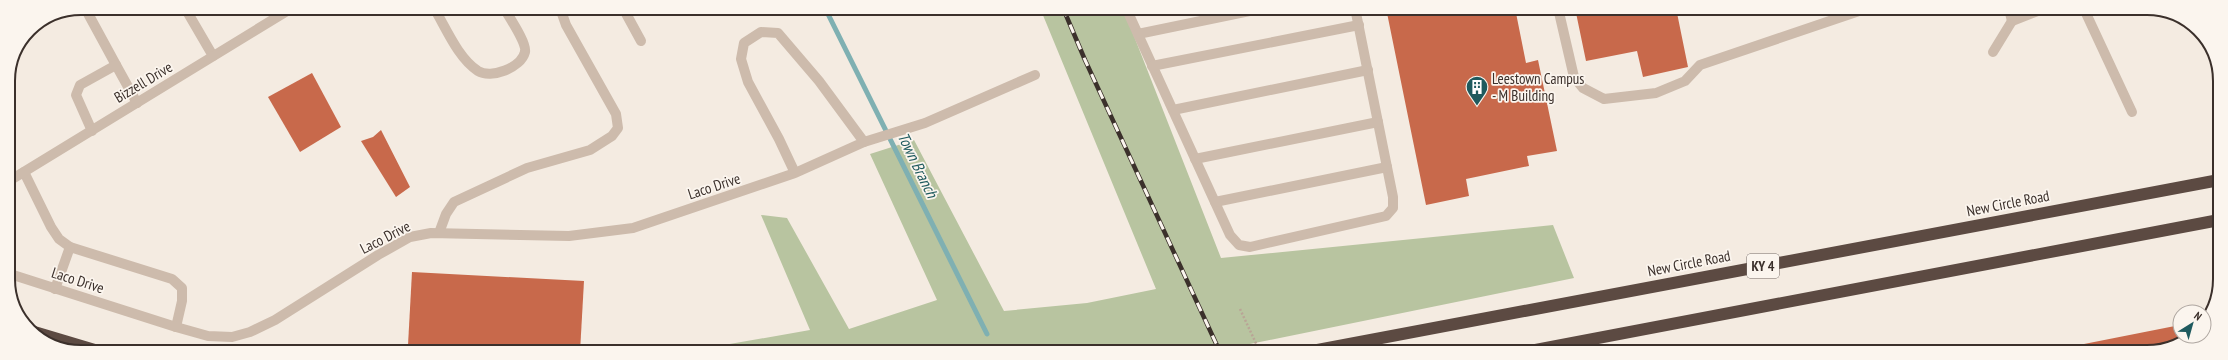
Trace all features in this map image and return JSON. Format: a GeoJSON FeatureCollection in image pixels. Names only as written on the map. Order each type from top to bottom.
{"type":"FeatureCollection","features":[{"type":"Feature","properties":{"kind":"highway","name":"New Circle Road"},"geometry":{"type":"LineString","coordinates":[[1344,345],[2213,181]]}},
{"type":"Feature","properties":{"kind":"highway"},"geometry":{"type":"LineString","coordinates":[[1561,345],[2213,221]]}},
{"type":"Feature","properties":{"kind":"highway"},"geometry":{"type":"LineString","coordinates":[[48,336],[76,344]]}},
{"type":"Feature","properties":{"kind":"street"},"geometry":{"type":"LineString","coordinates":[[89,15],[137,103]]}},
{"type":"Feature","properties":{"kind":"street"},"geometry":{"type":"LineString","coordinates":[[189,15],[213,56]]}},
{"type":"Feature","properties":{"kind":"street","name":"Bizzell Drive"},"geometry":{"type":"LineString","coordinates":[[15,177],[280,15]]}},
{"type":"Feature","properties":{"kind":"street"},"geometry":{"type":"LineString","coordinates":[[438,15],[468,62],[479,72],[486,74],[501,71],[517,64],[525,52],[525,45],[508,15]]}},
{"type":"Feature","properties":{"kind":"street"},"geometry":{"type":"LineString","coordinates":[[438,233],[446,214],[454,202],[527,168],[590,150],[612,136],[618,128],[616,114],[566,25],[562,15]]}},
{"type":"Feature","properties":{"kind":"street"},"geometry":{"type":"LineString","coordinates":[[627,15],[641,41]]}},
{"type":"Feature","properties":{"kind":"street"},"geometry":{"type":"LineString","coordinates":[[1129,15],[1230,235],[1239,245],[1250,247],[1386,216],[1392,208],[1393,197],[1357,15]]}},
{"type":"Feature","properties":{"kind":"street"},"geometry":{"type":"LineString","coordinates":[[1138,34],[1230,15]]}},
{"type":"Feature","properties":{"kind":"street"},"geometry":{"type":"LineString","coordinates":[[1560,15],[1574,77],[1583,88],[1604,99],[1656,93],[1685,81],[1700,65],[1845,15]]}},
{"type":"Feature","properties":{"kind":"street"},"geometry":{"type":"LineString","coordinates":[[2010,15],[2012,21]]}},
{"type":"Feature","properties":{"kind":"street"},"geometry":{"type":"LineString","coordinates":[[1993,52],[2012,21],[2028,15]]}},
{"type":"Feature","properties":{"kind":"street"},"geometry":{"type":"LineString","coordinates":[[2087,15],[2132,112]]}},
{"type":"Feature","properties":{"kind":"street"},"geometry":{"type":"LineString","coordinates":[[1152,66],[1359,25]]}},
{"type":"Feature","properties":{"kind":"street"},"geometry":{"type":"LineString","coordinates":[[795,173],[779,139],[748,82],[741,59],[744,43],[761,32],[778,33],[788,43],[819,81],[864,142]]}},
{"type":"Feature","properties":{"kind":"street"},"geometry":{"type":"LineString","coordinates":[[92,131],[76,95],[80,85],[116,65]]}},
{"type":"Feature","properties":{"kind":"street"},"geometry":{"type":"LineString","coordinates":[[1173,110],[1368,70]]}},
{"type":"Feature","properties":{"kind":"street","name":"Laco Drive"},"geometry":{"type":"LineString","coordinates":[[15,276],[176,327],[208,336],[232,337],[250,332],[275,320],[378,255],[410,237],[438,233],[569,236],[633,228],[815,166],[864,142],[926,123],[1035,75]]}},
{"type":"Feature","properties":{"kind":"street"},"geometry":{"type":"LineString","coordinates":[[1195,159],[1378,122]]}},
{"type":"Feature","properties":{"kind":"street"},"geometry":{"type":"LineString","coordinates":[[1215,202],[1387,167]]}},
{"type":"Feature","properties":{"kind":"street"},"geometry":{"type":"LineString","coordinates":[[24,172],[58,239],[70,247],[172,279],[182,288],[182,301],[176,327]]}},
{"type":"Feature","properties":{"kind":"street"},"geometry":{"type":"LineString","coordinates":[[55,289],[70,247]]}},
{"type":"Feature","properties":{"kind":"path"},"geometry":{"type":"LineString","coordinates":[[1240,308],[1257,345]]}},
{"type":"Feature","properties":{"kind":"green space"},"geometry":{"type":"Polygon","coordinates":[[[1043,15],[1126,15],[1221,258],[1553,225],[1574,278],[1245,345],[724,345],[810,330],[761,215],[787,218],[849,329],[937,300],[870,154],[914,140],[1004,311],[1087,303],[1156,289],[1043,15]]]}},
{"type":"Feature","properties":{"kind":"building","name":"Leestown Campus - M Building"},"geometry":{"type":"Polygon","coordinates":[[[1387,15],[1516,15],[1526,63],[1538,60],[1557,151],[1527,156],[1529,166],[1466,179],[1469,196],[1426,205],[1387,15]]]}},
{"type":"Feature","properties":{"kind":"building"},"geometry":{"type":"Polygon","coordinates":[[[1576,15],[1677,15],[1688,67],[1643,77],[1637,51],[1586,61],[1576,15]]]}},
{"type":"Feature","properties":{"kind":"building"},"geometry":{"type":"Polygon","coordinates":[[[312,73],[341,127],[300,152],[268,97],[312,73]]]}},
{"type":"Feature","properties":{"kind":"building"},"geometry":{"type":"Polygon","coordinates":[[[381,130],[410,187],[396,197],[361,141],[373,137],[381,130]]]}},
{"type":"Feature","properties":{"kind":"building"},"geometry":{"type":"Polygon","coordinates":[[[412,272],[584,281],[580,345],[408,345],[412,272]]]}},
{"type":"Feature","properties":{"kind":"building"},"geometry":{"type":"Polygon","coordinates":[[[2172,327],[2172,339],[2147,345],[2079,345],[2172,327]]]}},
{"type":"Feature","properties":{"kind":"waterway","name":"Town Branch"},"geometry":{"type":"LineString","coordinates":[[828,15],[987,334]]}},
{"type":"Feature","properties":{"kind":"railway"},"geometry":{"type":"LineString","coordinates":[[1066,15],[1085,60],[1217,345]]}},
{"type":"Feature","properties":{"kind":"place","name":"Leestown Campus - M Building"},"geometry":{"type":"Point","coordinates":[1477,106]}}]}
